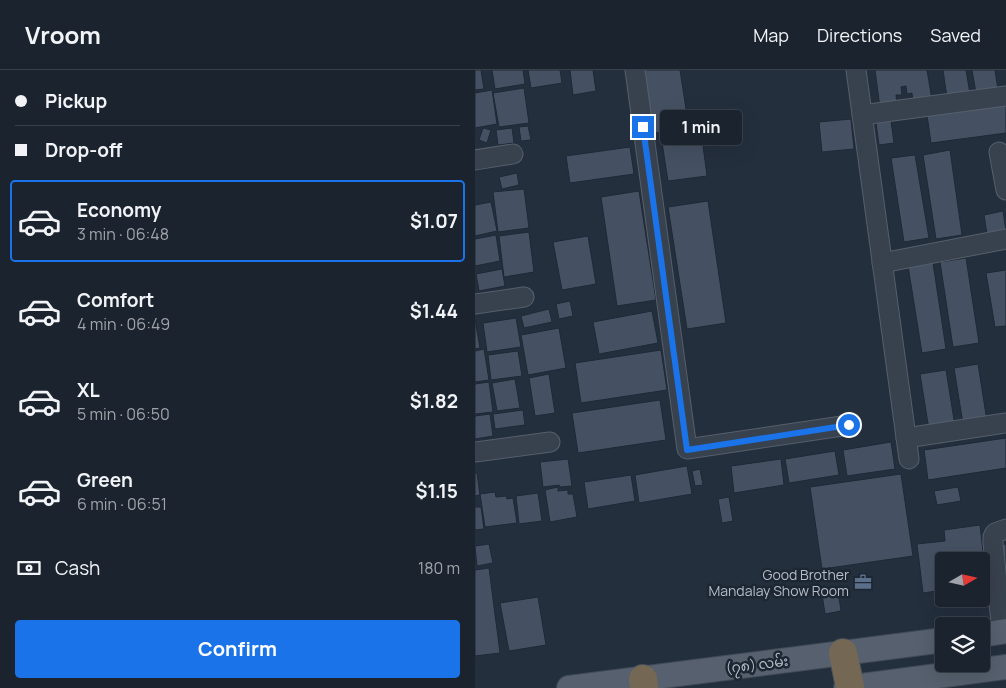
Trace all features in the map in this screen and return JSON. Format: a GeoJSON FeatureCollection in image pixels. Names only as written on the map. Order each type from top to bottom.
{"type":"FeatureCollection","features":[{"type":"Feature","properties":{"kind":"highway"},"geometry":{"type":"LineString","coordinates":[[843,653],[850,687]]}},
{"type":"Feature","properties":{"kind":"main road","name":"(၇၈) လမ်း"},"geometry":{"type":"LineString","coordinates":[[569,688],[643,683],[935,641]]}},
{"type":"Feature","properties":{"kind":"main road"},"geometry":{"type":"LineString","coordinates":[[846,688],[1006,667]]}},
{"type":"Feature","properties":{"kind":"street"},"geometry":{"type":"LineString","coordinates":[[635,70],[687,450],[849,425]]}},
{"type":"Feature","properties":{"kind":"street"},"geometry":{"type":"LineString","coordinates":[[856,70],[909,459]]}},
{"type":"Feature","properties":{"kind":"street"},"geometry":{"type":"LineString","coordinates":[[862,115],[1006,96]]}},
{"type":"Feature","properties":{"kind":"street"},"geometry":{"type":"LineString","coordinates":[[999,152],[1006,190]]}},
{"type":"Feature","properties":{"kind":"street"},"geometry":{"type":"LineString","coordinates":[[475,160],[513,154]]}},
{"type":"Feature","properties":{"kind":"street"},"geometry":{"type":"LineString","coordinates":[[882,263],[1006,239]]}},
{"type":"Feature","properties":{"kind":"street"},"geometry":{"type":"LineString","coordinates":[[475,304],[524,297]]}},
{"type":"Feature","properties":{"kind":"street"},"geometry":{"type":"LineString","coordinates":[[906,438],[1006,423]]}},
{"type":"Feature","properties":{"kind":"street"},"geometry":{"type":"LineString","coordinates":[[475,452],[550,442]]}},
{"type":"Feature","properties":{"kind":"street"},"geometry":{"type":"LineString","coordinates":[[997,633],[993,537],[995,533],[1006,529]]}},
{"type":"Feature","properties":{"kind":"building"},"geometry":{"type":"Polygon","coordinates":[[[475,70],[481,70],[484,89],[475,90],[475,70]]]}},
{"type":"Feature","properties":{"kind":"building"},"geometry":{"type":"Polygon","coordinates":[[[492,70],[523,70],[525,84],[495,89],[492,70]]]}},
{"type":"Feature","properties":{"kind":"building"},"geometry":{"type":"Polygon","coordinates":[[[528,70],[560,70],[562,83],[531,88],[528,70]]]}},
{"type":"Feature","properties":{"kind":"building"},"geometry":{"type":"Polygon","coordinates":[[[570,70],[593,70],[596,91],[573,95],[570,70]]]}},
{"type":"Feature","properties":{"kind":"building"},"geometry":{"type":"Polygon","coordinates":[[[639,70],[680,70],[689,128],[649,134],[639,70]]]}},
{"type":"Feature","properties":{"kind":"building"},"geometry":{"type":"Polygon","coordinates":[[[875,70],[927,70],[932,100],[913,103],[912,93],[907,94],[906,86],[901,87],[902,95],[896,95],[897,105],[880,108],[875,70]]]}},
{"type":"Feature","properties":{"kind":"building"},"geometry":{"type":"Polygon","coordinates":[[[943,70],[966,70],[970,94],[947,98],[943,70]]]}},
{"type":"Feature","properties":{"kind":"building"},"geometry":{"type":"Polygon","coordinates":[[[972,70],[995,70],[998,90],[976,93],[972,70]]]}},
{"type":"Feature","properties":{"kind":"building"},"geometry":{"type":"Polygon","coordinates":[[[524,88],[529,123],[499,127],[493,93],[524,88]]]}},
{"type":"Feature","properties":{"kind":"building"},"geometry":{"type":"Polygon","coordinates":[[[492,90],[497,124],[475,128],[475,93],[492,90]]]}},
{"type":"Feature","properties":{"kind":"building"},"geometry":{"type":"Polygon","coordinates":[[[1006,103],[1006,133],[931,143],[927,115],[1006,103]]]}},
{"type":"Feature","properties":{"kind":"building"},"geometry":{"type":"Polygon","coordinates":[[[851,119],[854,149],[822,152],[819,122],[851,119]]]}},
{"type":"Feature","properties":{"kind":"building"},"geometry":{"type":"Polygon","coordinates":[[[891,121],[894,143],[879,145],[876,123],[891,121]]]}},
{"type":"Feature","properties":{"kind":"building"},"geometry":{"type":"Polygon","coordinates":[[[528,126],[531,140],[521,141],[519,127],[528,126]]]}},
{"type":"Feature","properties":{"kind":"building"},"geometry":{"type":"Polygon","coordinates":[[[483,128],[491,130],[487,143],[479,140],[483,128]]]}},
{"type":"Feature","properties":{"kind":"building"},"geometry":{"type":"Polygon","coordinates":[[[512,128],[514,143],[498,145],[496,130],[512,128]]]}},
{"type":"Feature","properties":{"kind":"building"},"geometry":{"type":"Polygon","coordinates":[[[701,130],[707,176],[668,181],[661,136],[701,130]]]}},
{"type":"Feature","properties":{"kind":"building"},"geometry":{"type":"Polygon","coordinates":[[[630,147],[634,174],[570,183],[566,156],[630,147]]]}},
{"type":"Feature","properties":{"kind":"building"},"geometry":{"type":"Polygon","coordinates":[[[950,150],[962,235],[936,239],[923,155],[950,150]]]}},
{"type":"Feature","properties":{"kind":"building"},"geometry":{"type":"Polygon","coordinates":[[[915,155],[929,238],[904,242],[891,158],[915,155]]]}},
{"type":"Feature","properties":{"kind":"building"},"geometry":{"type":"Polygon","coordinates":[[[517,173],[519,185],[502,189],[499,177],[517,173]]]}},
{"type":"Feature","properties":{"kind":"building"},"geometry":{"type":"Polygon","coordinates":[[[524,189],[529,228],[498,232],[493,192],[524,189]]]}},
{"type":"Feature","properties":{"kind":"building"},"geometry":{"type":"Polygon","coordinates":[[[639,191],[656,300],[617,306],[601,197],[639,191]]]}},
{"type":"Feature","properties":{"kind":"building"},"geometry":{"type":"Polygon","coordinates":[[[708,201],[726,323],[687,329],[668,207],[708,201]]]}},
{"type":"Feature","properties":{"kind":"building"},"geometry":{"type":"Polygon","coordinates":[[[491,202],[497,231],[475,236],[475,205],[491,202]]]}},
{"type":"Feature","properties":{"kind":"building"},"geometry":{"type":"Polygon","coordinates":[[[1003,211],[1006,231],[987,234],[984,215],[1003,211]]]}},
{"type":"Feature","properties":{"kind":"building"},"geometry":{"type":"Polygon","coordinates":[[[529,232],[534,272],[504,277],[499,236],[529,232]]]}},
{"type":"Feature","properties":{"kind":"building"},"geometry":{"type":"Polygon","coordinates":[[[496,235],[500,261],[475,266],[475,239],[496,235]]]}},
{"type":"Feature","properties":{"kind":"building"},"geometry":{"type":"Polygon","coordinates":[[[588,236],[596,284],[562,290],[553,242],[588,236]]]}},
{"type":"Feature","properties":{"kind":"building"},"geometry":{"type":"Polygon","coordinates":[[[966,258],[979,343],[953,347],[940,262],[966,258]]]}},
{"type":"Feature","properties":{"kind":"building"},"geometry":{"type":"Polygon","coordinates":[[[933,263],[946,349],[922,353],[908,266],[933,263]]]}},
{"type":"Feature","properties":{"kind":"building"},"geometry":{"type":"Polygon","coordinates":[[[502,269],[505,286],[479,291],[476,274],[502,269]]]}},
{"type":"Feature","properties":{"kind":"building"},"geometry":{"type":"Polygon","coordinates":[[[1006,270],[1006,326],[995,327],[986,273],[1006,270]]]}},
{"type":"Feature","properties":{"kind":"building"},"geometry":{"type":"Polygon","coordinates":[[[570,301],[573,316],[559,319],[556,304],[570,301]]]}},
{"type":"Feature","properties":{"kind":"building"},"geometry":{"type":"Polygon","coordinates":[[[549,309],[552,322],[524,328],[521,316],[549,309]]]}},
{"type":"Feature","properties":{"kind":"building"},"geometry":{"type":"Polygon","coordinates":[[[652,311],[658,343],[599,354],[593,322],[652,311]]]}},
{"type":"Feature","properties":{"kind":"building"},"geometry":{"type":"Polygon","coordinates":[[[516,318],[521,347],[487,352],[483,323],[516,318]]]}},
{"type":"Feature","properties":{"kind":"building"},"geometry":{"type":"Polygon","coordinates":[[[475,319],[480,348],[475,349],[475,319]]]}},
{"type":"Feature","properties":{"kind":"building"},"geometry":{"type":"Polygon","coordinates":[[[559,328],[566,368],[528,375],[521,335],[559,328]]]}},
{"type":"Feature","properties":{"kind":"building"},"geometry":{"type":"Polygon","coordinates":[[[484,349],[489,380],[475,382],[475,351],[484,349]]]}},
{"type":"Feature","properties":{"kind":"building"},"geometry":{"type":"Polygon","coordinates":[[[661,350],[667,390],[581,403],[575,363],[661,350]]]}},
{"type":"Feature","properties":{"kind":"building"},"geometry":{"type":"Polygon","coordinates":[[[518,351],[522,376],[491,380],[488,355],[518,351]]]}},
{"type":"Feature","properties":{"kind":"building"},"geometry":{"type":"Polygon","coordinates":[[[978,364],[987,421],[963,424],[954,368],[978,364]]]}},
{"type":"Feature","properties":{"kind":"building"},"geometry":{"type":"Polygon","coordinates":[[[946,370],[955,426],[929,430],[920,374],[946,370]]]}},
{"type":"Feature","properties":{"kind":"building"},"geometry":{"type":"Polygon","coordinates":[[[549,374],[555,413],[535,416],[529,378],[549,374]]]}},
{"type":"Feature","properties":{"kind":"building"},"geometry":{"type":"Polygon","coordinates":[[[515,379],[520,408],[497,411],[492,383],[515,379]]]}},
{"type":"Feature","properties":{"kind":"building"},"geometry":{"type":"Polygon","coordinates":[[[489,382],[493,412],[475,414],[475,384],[489,382]]]}},
{"type":"Feature","properties":{"kind":"building"},"geometry":{"type":"Polygon","coordinates":[[[660,400],[666,440],[578,453],[572,413],[660,400]]]}},
{"type":"Feature","properties":{"kind":"building"},"geometry":{"type":"Polygon","coordinates":[[[523,410],[525,425],[495,429],[493,414],[523,410]]]}},
{"type":"Feature","properties":{"kind":"building"},"geometry":{"type":"Polygon","coordinates":[[[490,414],[493,436],[475,439],[475,416],[490,414]]]}},
{"type":"Feature","properties":{"kind":"building"},"geometry":{"type":"Polygon","coordinates":[[[1006,438],[1006,468],[928,480],[924,450],[1006,438]]]}},
{"type":"Feature","properties":{"kind":"building"},"geometry":{"type":"Polygon","coordinates":[[[891,442],[895,469],[847,476],[843,450],[891,442]]]}},
{"type":"Feature","properties":{"kind":"building"},"geometry":{"type":"Polygon","coordinates":[[[835,451],[839,475],[789,483],[785,459],[835,451]]]}},
{"type":"Feature","properties":{"kind":"building"},"geometry":{"type":"Polygon","coordinates":[[[568,459],[572,486],[543,487],[540,462],[568,459]]]}},
{"type":"Feature","properties":{"kind":"building"},"geometry":{"type":"Polygon","coordinates":[[[781,459],[784,485],[734,493],[731,466],[781,459]]]}},
{"type":"Feature","properties":{"kind":"building"},"geometry":{"type":"Polygon","coordinates":[[[687,466],[692,494],[639,503],[635,475],[687,466]]]}},
{"type":"Feature","properties":{"kind":"building"},"geometry":{"type":"Polygon","coordinates":[[[700,469],[703,485],[695,486],[692,471],[700,469]]]}},
{"type":"Feature","properties":{"kind":"building"},"geometry":{"type":"Polygon","coordinates":[[[475,473],[477,473],[480,495],[475,496],[475,473]]]}},
{"type":"Feature","properties":{"kind":"building"},"geometry":{"type":"Polygon","coordinates":[[[901,474],[913,556],[822,569],[810,487],[901,474]]]}},
{"type":"Feature","properties":{"kind":"building"},"geometry":{"type":"Polygon","coordinates":[[[631,475],[635,501],[588,509],[584,482],[631,475]]]}},
{"type":"Feature","properties":{"kind":"building"},"geometry":{"type":"Polygon","coordinates":[[[558,487],[558,491],[568,490],[568,494],[573,494],[577,517],[550,522],[545,490],[558,487]]]}},
{"type":"Feature","properties":{"kind":"building"},"geometry":{"type":"Polygon","coordinates":[[[958,487],[961,501],[937,505],[934,491],[958,487]]]}},
{"type":"Feature","properties":{"kind":"building"},"geometry":{"type":"Polygon","coordinates":[[[495,492],[496,497],[506,496],[507,499],[513,498],[517,523],[485,527],[480,494],[495,492]]]}},
{"type":"Feature","properties":{"kind":"building"},"geometry":{"type":"Polygon","coordinates":[[[538,493],[542,521],[519,524],[516,496],[538,493]]]}},
{"type":"Feature","properties":{"kind":"building"},"geometry":{"type":"Polygon","coordinates":[[[729,497],[733,521],[722,523],[718,499],[729,497]]]}},
{"type":"Feature","properties":{"kind":"building"},"geometry":{"type":"Polygon","coordinates":[[[475,507],[481,507],[484,529],[475,530],[475,507]]]}},
{"type":"Feature","properties":{"kind":"building"},"geometry":{"type":"Polygon","coordinates":[[[980,525],[983,552],[935,552],[935,591],[923,593],[917,544],[945,541],[944,530],[980,525]]]}},
{"type":"Feature","properties":{"kind":"building"},"geometry":{"type":"Polygon","coordinates":[[[489,544],[493,563],[477,566],[475,546],[489,544]]]}},
{"type":"Feature","properties":{"kind":"building"},"geometry":{"type":"Polygon","coordinates":[[[1006,544],[1006,594],[999,545],[1006,544]]]}},
{"type":"Feature","properties":{"kind":"building"},"geometry":{"type":"Polygon","coordinates":[[[489,568],[500,653],[475,656],[475,570],[489,568]]]}},
{"type":"Feature","properties":{"kind":"building"},"geometry":{"type":"Polygon","coordinates":[[[838,591],[841,611],[825,614],[822,594],[838,591]]]}},
{"type":"Feature","properties":{"kind":"building"},"geometry":{"type":"Polygon","coordinates":[[[538,597],[546,645],[509,651],[500,603],[538,597]]]}},
{"type":"Feature","properties":{"kind":"place","name":"Good Brother Mandalay Show Room"},"geometry":{"type":"Point","coordinates":[863,582]}},
{"type":"Feature","properties":{"kind":"route"},"geometry":{"type":"LineString","coordinates":[[643,127],[687,450],[849,425]]}}]}
